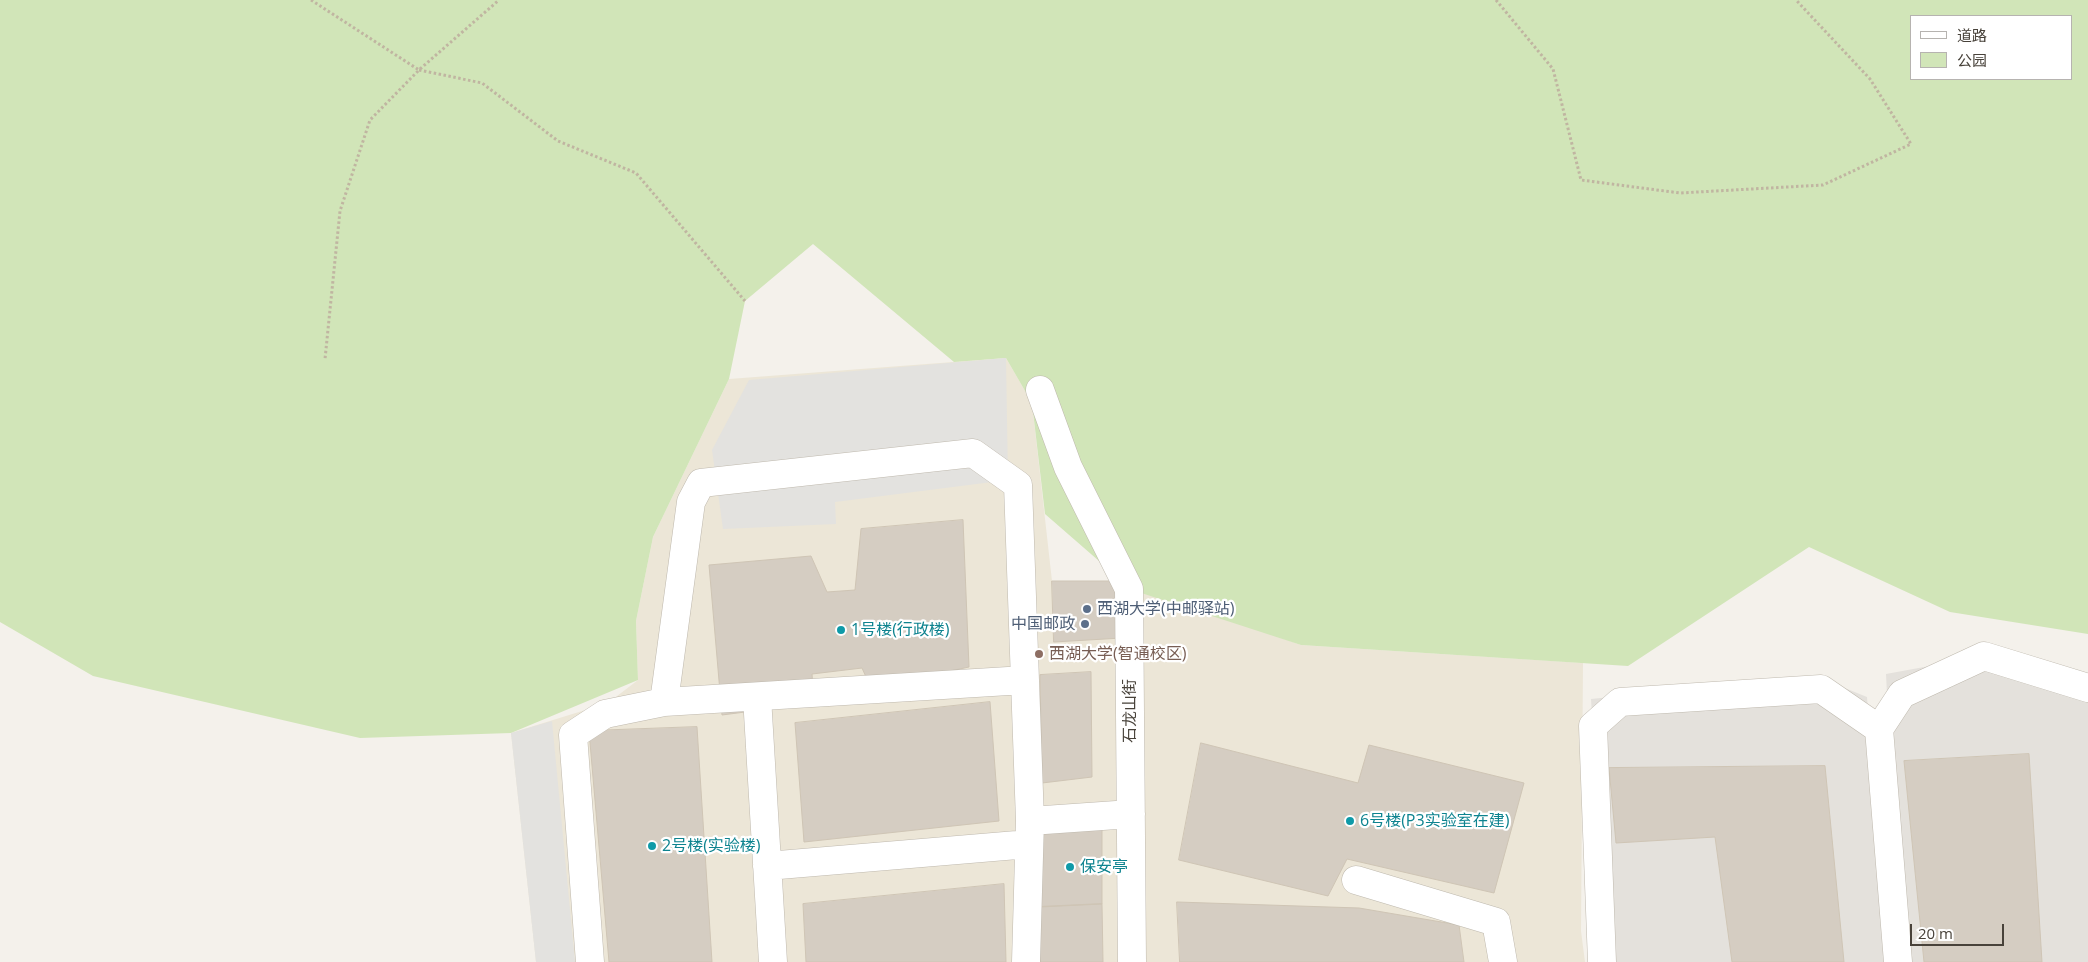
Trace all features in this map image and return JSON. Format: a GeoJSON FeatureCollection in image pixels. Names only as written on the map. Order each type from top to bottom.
{"type":"FeatureCollection","features":[{"type":"Feature","properties":{"kind":"street","name":"石龙山街"},"geometry":{"type":"LineString","coordinates":[[1040,390],[1068,466],[1129,590],[1132,962]]}},
{"type":"Feature","properties":{"kind":"street"},"geometry":{"type":"LineString","coordinates":[[664,702],[691,502],[701,483],[973,453],[1018,485],[1029,832],[1026,962]]}},
{"type":"Feature","properties":{"kind":"street"},"geometry":{"type":"LineString","coordinates":[[1898,962],[1879,729],[1902,694],[1984,656],[2088,688]]}},
{"type":"Feature","properties":{"kind":"street"},"geometry":{"type":"LineString","coordinates":[[590,962],[573,735],[605,714],[664,702],[1025,680]]}},
{"type":"Feature","properties":{"kind":"street"},"geometry":{"type":"LineString","coordinates":[[1602,962],[1593,726],[1620,702],[1821,689],[1879,729]]}},
{"type":"Feature","properties":{"kind":"street"},"geometry":{"type":"LineString","coordinates":[[757,697],[773,962]]}},
{"type":"Feature","properties":{"kind":"street"},"geometry":{"type":"LineString","coordinates":[[767,866],[1029,832],[1131,814]]}},
{"type":"Feature","properties":{"kind":"street"},"geometry":{"type":"LineString","coordinates":[[1356,880],[1496,922],[1503,962]]}},
{"type":"Feature","properties":{"kind":"path"},"geometry":{"type":"LineString","coordinates":[[311,0],[419,70],[482,83],[558,141],[636,173],[745,301]]}},
{"type":"Feature","properties":{"kind":"path"},"geometry":{"type":"LineString","coordinates":[[325,359],[340,211],[370,120],[419,70],[498,0]]}},
{"type":"Feature","properties":{"kind":"path"},"geometry":{"type":"LineString","coordinates":[[1496,0],[1553,69],[1580,180],[1680,193],[1823,185],[1911,144],[1870,79],[1796,0]]}},
{"type":"Feature","properties":{"kind":"shaded area","name":"西湖大学(智通校区)"},"geometry":{"type":"Polygon","coordinates":[[[1006,358],[1032,403],[1052,581],[1122,581],[1301,645],[1583,663],[1581,931],[1585,962],[536,962],[511,733],[608,703],[638,680],[636,621],[653,537],[729,379],[1006,358]]]}},
{"type":"Feature","properties":{"kind":"shaded area"},"geometry":{"type":"Polygon","coordinates":[[[1006,358],[1008,480],[835,502],[836,524],[723,529],[712,450],[749,380],[1006,358]]]}},
{"type":"Feature","properties":{"kind":"shaded area"},"geometry":{"type":"Polygon","coordinates":[[[1984,656],[2088,688],[2088,962],[1900,962],[1886,674],[1984,656]]]}},
{"type":"Feature","properties":{"kind":"shaded area"},"geometry":{"type":"Polygon","coordinates":[[[1815,676],[1867,697],[1886,962],[1608,962],[1591,699],[1815,676]]]}},
{"type":"Feature","properties":{"kind":"shaded area"},"geometry":{"type":"Polygon","coordinates":[[[552,721],[575,962],[536,962],[511,733],[552,721]]]}},
{"type":"Feature","properties":{"kind":"green space"},"geometry":{"type":"Polygon","coordinates":[[[0,0],[2088,0],[2088,634],[1950,612],[1809,547],[1628,666],[1301,645],[1129,589],[1045,514],[1032,403],[1006,358],[954,362],[813,244],[745,301],[729,379],[653,537],[636,621],[638,680],[511,733],[360,738],[93,676],[0,622],[0,0]]]}},
{"type":"Feature","properties":{"kind":"building","name":"1号楼(行政楼)"},"geometry":{"type":"Polygon","coordinates":[[[963,520],[969,667],[871,688],[862,668],[812,674],[814,703],[722,715],[709,565],[811,556],[827,592],[855,590],[861,529],[963,520]]]}},
{"type":"Feature","properties":{"kind":"building","name":"西湖大学(中邮驿站)"},"geometry":{"type":"Polygon","coordinates":[[[1052,581],[1122,581],[1122,638],[1054,642],[1052,581]]]}},
{"type":"Feature","properties":{"kind":"building"},"geometry":{"type":"Polygon","coordinates":[[[1091,672],[1092,777],[1042,783],[1040,675],[1091,672]]]}},
{"type":"Feature","properties":{"kind":"building"},"geometry":{"type":"Polygon","coordinates":[[[990,702],[999,821],[804,842],[795,723],[990,702]]]}},
{"type":"Feature","properties":{"kind":"building","name":"2号楼(实验楼)"},"geometry":{"type":"Polygon","coordinates":[[[697,727],[712,962],[609,962],[589,731],[697,727]]]}},
{"type":"Feature","properties":{"kind":"building","name":"6号楼(P3实验室在建)"},"geometry":{"type":"Polygon","coordinates":[[[1201,743],[1358,783],[1369,745],[1524,783],[1494,893],[1347,859],[1328,896],[1179,860],[1201,743]]]}},
{"type":"Feature","properties":{"kind":"building"},"geometry":{"type":"Polygon","coordinates":[[[2029,754],[2042,962],[1924,962],[1904,761],[2029,754]]]}},
{"type":"Feature","properties":{"kind":"building"},"geometry":{"type":"Polygon","coordinates":[[[1825,766],[1844,962],[1732,962],[1715,837],[1616,843],[1609,768],[1825,766]]]}},
{"type":"Feature","properties":{"kind":"building","name":"保安亭"},"geometry":{"type":"Polygon","coordinates":[[[1102,829],[1102,904],[1039,907],[1039,830],[1102,829]]]}},
{"type":"Feature","properties":{"kind":"building"},"geometry":{"type":"Polygon","coordinates":[[[1004,884],[1006,962],[806,962],[803,904],[1004,884]]]}},
{"type":"Feature","properties":{"kind":"building"},"geometry":{"type":"Polygon","coordinates":[[[1177,902],[1359,908],[1459,925],[1464,962],[1180,962],[1177,902]]]}},
{"type":"Feature","properties":{"kind":"building"},"geometry":{"type":"Polygon","coordinates":[[[1102,904],[1103,962],[1040,962],[1039,907],[1102,904]]]}},
{"type":"Feature","properties":{"kind":"place","name":"西湖大学(中邮驿站)"},"geometry":{"type":"Point","coordinates":[1087,609]}},
{"type":"Feature","properties":{"kind":"place","name":"中国邮政"},"geometry":{"type":"Point","coordinates":[1085,624]}},
{"type":"Feature","properties":{"kind":"place","name":"1号楼(行政楼)"},"geometry":{"type":"Point","coordinates":[841,630]}},
{"type":"Feature","properties":{"kind":"place","name":"西湖大学(智通校区)"},"geometry":{"type":"Point","coordinates":[1039,654]}},
{"type":"Feature","properties":{"kind":"place","name":"6号楼(P3实验室在建)"},"geometry":{"type":"Point","coordinates":[1350,821]}},
{"type":"Feature","properties":{"kind":"place","name":"2号楼(实验楼)"},"geometry":{"type":"Point","coordinates":[652,846]}},
{"type":"Feature","properties":{"kind":"place","name":"保安亭"},"geometry":{"type":"Point","coordinates":[1070,867]}}]}
